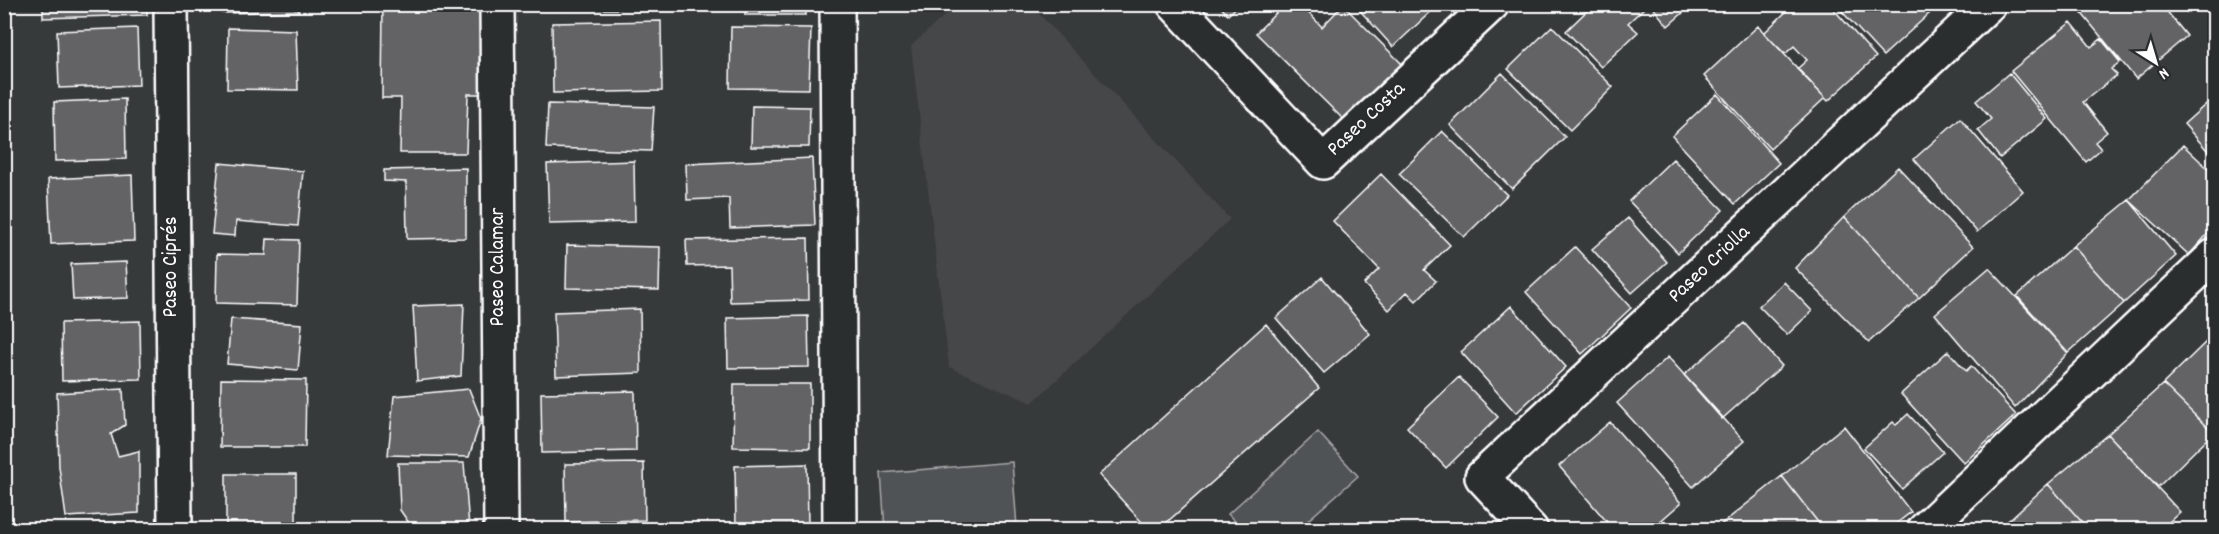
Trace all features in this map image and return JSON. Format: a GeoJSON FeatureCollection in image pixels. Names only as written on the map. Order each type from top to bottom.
{"type":"FeatureCollection","features":[{"type":"Feature","properties":{"kind":"street","name":"Paseo Ciprés"},"geometry":{"type":"LineString","coordinates":[[171,4],[175,530]]}},
{"type":"Feature","properties":{"kind":"street","name":"Paseo Calamar"},"geometry":{"type":"LineString","coordinates":[[497,4],[501,530]]}},
{"type":"Feature","properties":{"kind":"street"},"geometry":{"type":"LineString","coordinates":[[837,4],[840,530]]}},
{"type":"Feature","properties":{"kind":"street","name":"Paseo Costa"},"geometry":{"type":"LineString","coordinates":[[1174,4],[1323,162],[1492,4]]}},
{"type":"Feature","properties":{"kind":"street","name":"Paseo Criolla"},"geometry":{"type":"LineString","coordinates":[[1531,530],[1482,477],[1989,4]]}},
{"type":"Feature","properties":{"kind":"street"},"geometry":{"type":"LineString","coordinates":[[1924,530],[2214,256]]}},
{"type":"Feature","properties":{"kind":"shaded area"},"geometry":{"type":"Polygon","coordinates":[[[956,5],[1031,5],[1230,219],[1032,403],[949,367],[911,46],[956,5]]]}},
{"type":"Feature","properties":{"kind":"shaded area"},"geometry":{"type":"Polygon","coordinates":[[[1318,432],[1358,476],[1298,529],[1242,529],[1228,514],[1318,432]]]}},
{"type":"Feature","properties":{"kind":"shaded area"},"geometry":{"type":"Polygon","coordinates":[[[1012,462],[1017,527],[885,529],[881,473],[1012,462]]]}},
{"type":"Feature","properties":{"kind":"building"},"geometry":{"type":"Polygon","coordinates":[[[43,4],[147,4],[147,15],[43,18],[43,4]]]}},
{"type":"Feature","properties":{"kind":"building"},"geometry":{"type":"Polygon","coordinates":[[[222,4],[299,4],[299,11],[222,13],[222,4]]]}},
{"type":"Feature","properties":{"kind":"building"},"geometry":{"type":"Polygon","coordinates":[[[383,4],[481,4],[480,94],[468,94],[466,153],[400,153],[401,98],[382,98],[383,4]]]}},
{"type":"Feature","properties":{"kind":"building"},"geometry":{"type":"Polygon","coordinates":[[[563,4],[620,4],[620,9],[563,9],[563,4]]]}},
{"type":"Feature","properties":{"kind":"building"},"geometry":{"type":"Polygon","coordinates":[[[745,4],[806,4],[806,15],[745,15],[745,4]]]}},
{"type":"Feature","properties":{"kind":"building"},"geometry":{"type":"Polygon","coordinates":[[[1218,4],[1240,4],[1228,15],[1218,4]]]}},
{"type":"Feature","properties":{"kind":"building"},"geometry":{"type":"Polygon","coordinates":[[[1285,4],[1300,4],[1322,27],[1343,5],[1406,68],[1349,125],[1256,33],[1285,4]]]}},
{"type":"Feature","properties":{"kind":"building"},"geometry":{"type":"Polygon","coordinates":[[[1354,4],[1439,4],[1393,47],[1354,4]]]}},
{"type":"Feature","properties":{"kind":"building"},"geometry":{"type":"Polygon","coordinates":[[[1594,4],[1641,4],[1644,8],[1628,23],[1638,32],[1601,67],[1566,31],[1594,4]]]}},
{"type":"Feature","properties":{"kind":"building"},"geometry":{"type":"Polygon","coordinates":[[[1650,4],[1693,4],[1668,26],[1650,4]]]}},
{"type":"Feature","properties":{"kind":"building"},"geometry":{"type":"Polygon","coordinates":[[[1794,4],[1829,4],[1876,57],[1828,101],[1797,69],[1807,60],[1794,46],[1785,54],[1764,33],[1794,4]]]}},
{"type":"Feature","properties":{"kind":"building"},"geometry":{"type":"Polygon","coordinates":[[[1835,4],[1922,4],[1930,13],[1883,56],[1835,4]]]}},
{"type":"Feature","properties":{"kind":"building"},"geometry":{"type":"Polygon","coordinates":[[[2074,4],[2161,4],[2187,36],[2136,79],[2074,4]]]}},
{"type":"Feature","properties":{"kind":"building"},"geometry":{"type":"Polygon","coordinates":[[[661,21],[662,91],[553,93],[552,23],[661,21]]]}},
{"type":"Feature","properties":{"kind":"building"},"geometry":{"type":"Polygon","coordinates":[[[2071,22],[2091,47],[2101,39],[2120,62],[2111,69],[2117,75],[2083,102],[2107,132],[2095,142],[2101,149],[2086,162],[2011,71],[2071,22]]]}},
{"type":"Feature","properties":{"kind":"building"},"geometry":{"type":"Polygon","coordinates":[[[1552,26],[1613,87],[1570,130],[1508,69],[1552,26]]]}},
{"type":"Feature","properties":{"kind":"building"},"geometry":{"type":"Polygon","coordinates":[[[1758,26],[1825,98],[1770,149],[1704,76],[1758,26]]]}},
{"type":"Feature","properties":{"kind":"building"},"geometry":{"type":"Polygon","coordinates":[[[731,27],[811,28],[809,89],[730,88],[731,27]]]}},
{"type":"Feature","properties":{"kind":"building"},"geometry":{"type":"Polygon","coordinates":[[[137,28],[139,85],[59,88],[57,31],[137,28]]]}},
{"type":"Feature","properties":{"kind":"building"},"geometry":{"type":"Polygon","coordinates":[[[228,28],[296,30],[298,90],[227,89],[228,28]]]}},
{"type":"Feature","properties":{"kind":"building"},"geometry":{"type":"Polygon","coordinates":[[[1502,73],[1565,137],[1512,189],[1450,125],[1502,73]]]}},
{"type":"Feature","properties":{"kind":"building"},"geometry":{"type":"Polygon","coordinates":[[[2009,73],[2047,119],[2000,158],[1978,130],[1991,119],[1976,101],[2009,73]]]}},
{"type":"Feature","properties":{"kind":"building"},"geometry":{"type":"Polygon","coordinates":[[[1717,94],[1779,163],[1735,204],[1672,136],[1717,94]]]}},
{"type":"Feature","properties":{"kind":"building"},"geometry":{"type":"Polygon","coordinates":[[[2214,97],[2214,158],[2184,124],[2214,97]]]}},
{"type":"Feature","properties":{"kind":"building"},"geometry":{"type":"Polygon","coordinates":[[[125,99],[126,159],[55,161],[54,102],[125,99]]]}},
{"type":"Feature","properties":{"kind":"building"},"geometry":{"type":"Polygon","coordinates":[[[548,104],[654,107],[651,151],[546,148],[548,104]]]}},
{"type":"Feature","properties":{"kind":"building"},"geometry":{"type":"Polygon","coordinates":[[[752,106],[810,107],[809,147],[751,147],[752,106]]]}},
{"type":"Feature","properties":{"kind":"building"},"geometry":{"type":"Polygon","coordinates":[[[1960,118],[2023,191],[1977,232],[1914,159],[1960,118]]]}},
{"type":"Feature","properties":{"kind":"building"},"geometry":{"type":"Polygon","coordinates":[[[1442,131],[1507,195],[1464,237],[1399,174],[1442,131]]]}},
{"type":"Feature","properties":{"kind":"building"},"geometry":{"type":"Polygon","coordinates":[[[2183,145],[2214,174],[2214,227],[2189,255],[2129,200],[2183,145]]]}},
{"type":"Feature","properties":{"kind":"building"},"geometry":{"type":"Polygon","coordinates":[[[812,158],[815,225],[730,228],[729,198],[687,200],[686,164],[812,158]]]}},
{"type":"Feature","properties":{"kind":"building"},"geometry":{"type":"Polygon","coordinates":[[[1673,159],[1723,210],[1678,253],[1629,201],[1673,159]]]}},
{"type":"Feature","properties":{"kind":"building"},"geometry":{"type":"Polygon","coordinates":[[[634,161],[635,222],[549,224],[547,164],[634,161]]]}},
{"type":"Feature","properties":{"kind":"building"},"geometry":{"type":"Polygon","coordinates":[[[219,163],[303,171],[298,226],[236,221],[235,236],[212,234],[219,163]]]}},
{"type":"Feature","properties":{"kind":"building"},"geometry":{"type":"Polygon","coordinates":[[[1898,167],[1973,247],[1919,298],[1844,217],[1898,167]]]}},
{"type":"Feature","properties":{"kind":"building"},"geometry":{"type":"Polygon","coordinates":[[[466,168],[466,238],[407,239],[406,182],[384,181],[384,170],[466,168]]]}},
{"type":"Feature","properties":{"kind":"building"},"geometry":{"type":"Polygon","coordinates":[[[1381,174],[1450,245],[1424,270],[1436,281],[1416,301],[1407,292],[1389,310],[1364,284],[1379,269],[1333,221],[1381,174]]]}},
{"type":"Feature","properties":{"kind":"building"},"geometry":{"type":"Polygon","coordinates":[[[132,175],[134,241],[51,244],[48,179],[132,175]]]}},
{"type":"Feature","properties":{"kind":"building"},"geometry":{"type":"Polygon","coordinates":[[[2129,200],[2176,256],[2124,303],[2073,246],[2129,200]]]}},
{"type":"Feature","properties":{"kind":"building"},"geometry":{"type":"Polygon","coordinates":[[[1844,217],[1919,298],[1869,342],[1795,268],[1844,217]]]}},
{"type":"Feature","properties":{"kind":"building"},"geometry":{"type":"Polygon","coordinates":[[[1628,218],[1667,262],[1632,293],[1592,249],[1628,218]]]}},
{"type":"Feature","properties":{"kind":"building"},"geometry":{"type":"Polygon","coordinates":[[[808,238],[809,300],[730,302],[729,265],[687,266],[686,240],[808,238]]]}},
{"type":"Feature","properties":{"kind":"building"},"geometry":{"type":"Polygon","coordinates":[[[267,239],[299,240],[297,305],[216,303],[217,254],[266,255],[267,239]]]}},
{"type":"Feature","properties":{"kind":"building"},"geometry":{"type":"Polygon","coordinates":[[[567,245],[660,247],[659,290],[566,288],[567,245]]]}},
{"type":"Feature","properties":{"kind":"building"},"geometry":{"type":"Polygon","coordinates":[[[2073,246],[2124,303],[2068,353],[2017,296],[2073,246]]]}},
{"type":"Feature","properties":{"kind":"building"},"geometry":{"type":"Polygon","coordinates":[[[1575,247],[1631,308],[1582,354],[1526,292],[1575,247]]]}},
{"type":"Feature","properties":{"kind":"building"},"geometry":{"type":"Polygon","coordinates":[[[126,262],[128,298],[73,300],[71,264],[126,262]]]}},
{"type":"Feature","properties":{"kind":"building"},"geometry":{"type":"Polygon","coordinates":[[[1989,268],[2068,353],[2015,408],[1935,314],[1989,268]]]}},
{"type":"Feature","properties":{"kind":"building"},"geometry":{"type":"Polygon","coordinates":[[[1322,277],[1370,334],[1324,373],[1276,318],[1322,277]]]}},
{"type":"Feature","properties":{"kind":"building"},"geometry":{"type":"Polygon","coordinates":[[[1784,282],[1812,311],[1787,335],[1759,306],[1784,282]]]}},
{"type":"Feature","properties":{"kind":"building"},"geometry":{"type":"Polygon","coordinates":[[[464,304],[461,376],[417,381],[413,306],[464,304]]]}},
{"type":"Feature","properties":{"kind":"building"},"geometry":{"type":"Polygon","coordinates":[[[1511,306],[1566,367],[1516,413],[1461,352],[1511,306]]]}},
{"type":"Feature","properties":{"kind":"building"},"geometry":{"type":"Polygon","coordinates":[[[640,309],[641,373],[556,376],[554,312],[640,309]]]}},
{"type":"Feature","properties":{"kind":"building"},"geometry":{"type":"Polygon","coordinates":[[[808,316],[809,367],[728,368],[727,318],[808,316]]]}},
{"type":"Feature","properties":{"kind":"building"},"geometry":{"type":"Polygon","coordinates":[[[231,319],[302,324],[298,370],[227,364],[231,319]]]}},
{"type":"Feature","properties":{"kind":"building"},"geometry":{"type":"Polygon","coordinates":[[[140,321],[141,379],[62,381],[61,323],[140,321]]]}},
{"type":"Feature","properties":{"kind":"building"},"geometry":{"type":"Polygon","coordinates":[[[1744,323],[1782,366],[1722,419],[1684,375],[1744,323]]]}},
{"type":"Feature","properties":{"kind":"building"},"geometry":{"type":"Polygon","coordinates":[[[1266,324],[1319,388],[1158,530],[1149,530],[1099,475],[1266,324]]]}},
{"type":"Feature","properties":{"kind":"building"},"geometry":{"type":"Polygon","coordinates":[[[2210,338],[2214,342],[2213,433],[2163,384],[2210,338]]]}},
{"type":"Feature","properties":{"kind":"building"},"geometry":{"type":"Polygon","coordinates":[[[1948,351],[1966,371],[1971,366],[2016,415],[1964,463],[1901,394],[1948,351]]]}},
{"type":"Feature","properties":{"kind":"building"},"geometry":{"type":"Polygon","coordinates":[[[1668,357],[1744,441],[1693,487],[1617,403],[1668,357]]]}},
{"type":"Feature","properties":{"kind":"building"},"geometry":{"type":"Polygon","coordinates":[[[1459,377],[1498,417],[1446,468],[1407,427],[1459,377]]]}},
{"type":"Feature","properties":{"kind":"building"},"geometry":{"type":"Polygon","coordinates":[[[221,379],[306,380],[305,447],[220,447],[221,379]]]}},
{"type":"Feature","properties":{"kind":"building"},"geometry":{"type":"Polygon","coordinates":[[[734,384],[810,384],[810,448],[733,447],[734,384]]]}},
{"type":"Feature","properties":{"kind":"building"},"geometry":{"type":"Polygon","coordinates":[[[2163,384],[2213,433],[2158,487],[2108,434],[2163,384]]]}},
{"type":"Feature","properties":{"kind":"building"},"geometry":{"type":"Polygon","coordinates":[[[123,389],[125,425],[111,434],[118,456],[139,451],[139,513],[66,517],[59,467],[57,393],[123,389]]]}},
{"type":"Feature","properties":{"kind":"building"},"geometry":{"type":"Polygon","coordinates":[[[469,389],[481,419],[469,457],[388,455],[394,396],[469,389]]]}},
{"type":"Feature","properties":{"kind":"building"},"geometry":{"type":"Polygon","coordinates":[[[635,391],[636,451],[542,453],[541,393],[635,391]]]}},
{"type":"Feature","properties":{"kind":"building"},"geometry":{"type":"Polygon","coordinates":[[[1908,414],[1943,452],[1902,489],[1864,448],[1893,422],[1896,425],[1908,414]]]}},
{"type":"Feature","properties":{"kind":"building"},"geometry":{"type":"Polygon","coordinates":[[[1610,422],[1681,503],[1650,530],[1614,530],[1559,466],[1610,422]]]}},
{"type":"Feature","properties":{"kind":"building"},"geometry":{"type":"Polygon","coordinates":[[[1844,426],[1911,512],[1888,530],[1824,530],[1782,476],[1844,426]]]}},
{"type":"Feature","properties":{"kind":"building"},"geometry":{"type":"Polygon","coordinates":[[[2108,434],[2180,512],[2160,530],[2089,530],[2048,484],[2108,434]]]}},
{"type":"Feature","properties":{"kind":"building"},"geometry":{"type":"Polygon","coordinates":[[[398,463],[464,463],[469,527],[411,526],[400,510],[398,463]]]}},
{"type":"Feature","properties":{"kind":"building"},"geometry":{"type":"Polygon","coordinates":[[[644,463],[645,520],[566,522],[565,464],[644,463]]]}},
{"type":"Feature","properties":{"kind":"building"},"geometry":{"type":"Polygon","coordinates":[[[807,464],[808,525],[736,526],[735,466],[807,464]]]}},
{"type":"Feature","properties":{"kind":"building"},"geometry":{"type":"Polygon","coordinates":[[[226,474],[296,474],[296,529],[226,530],[226,474]]]}},
{"type":"Feature","properties":{"kind":"building"},"geometry":{"type":"Polygon","coordinates":[[[1782,476],[1824,530],[1714,530],[1782,476]]]}},
{"type":"Feature","properties":{"kind":"building"},"geometry":{"type":"Polygon","coordinates":[[[2048,484],[2089,530],[1998,530],[2048,484]]]}},
{"type":"Feature","properties":{"kind":"building"},"geometry":{"type":"Polygon","coordinates":[[[147,525],[148,530],[92,530],[147,525]]]}}]}
